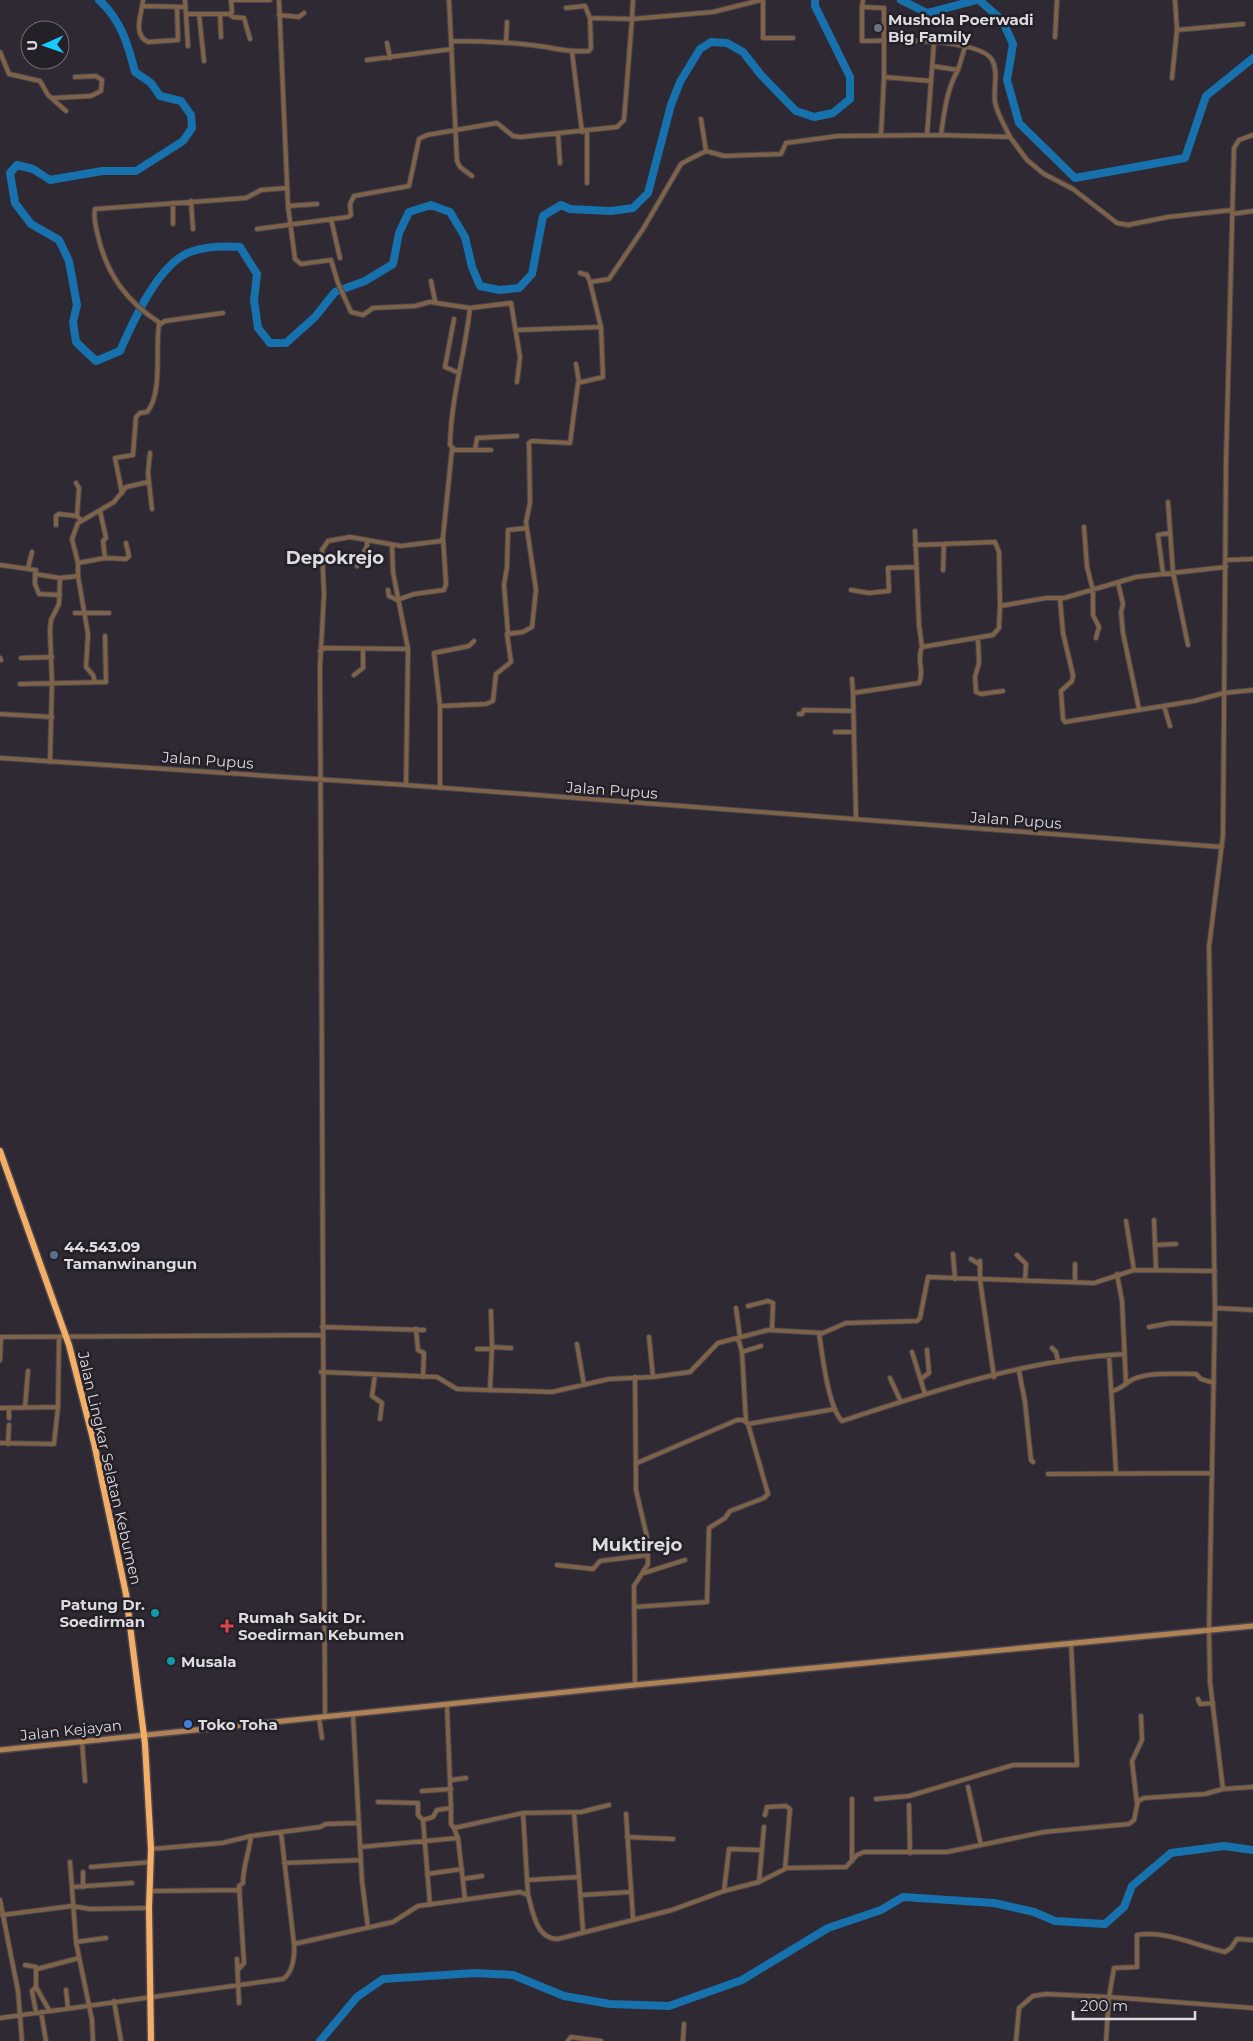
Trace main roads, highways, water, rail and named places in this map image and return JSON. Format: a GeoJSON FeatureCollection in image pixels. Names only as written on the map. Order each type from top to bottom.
{"type":"FeatureCollection","features":[{"type":"Feature","properties":{"kind":"highway","name":"Jalan Lingkar Selatan Kebumen"},"geometry":{"type":"LineString","coordinates":[[0,1151],[67,1337],[94,1443],[126,1594],[144,1735],[152,1862],[152,1891],[149,1908],[151,2041]]}},
{"type":"Feature","properties":{"kind":"main road","name":"Jalan Kejayan"},"geometry":{"type":"LineString","coordinates":[[0,1750],[447,1706],[635,1685],[1253,1626]]}},
{"type":"Feature","properties":{"kind":"waterway"},"geometry":{"type":"LineString","coordinates":[[99,0],[113,16],[123,33],[135,72],[151,83],[160,96],[181,101],[191,115],[192,128],[183,141],[136,171],[102,171],[50,180],[33,169],[17,165],[10,173],[15,203],[31,224],[59,240],[69,261],[77,305],[73,322],[76,342],[96,361],[120,351],[139,310],[167,268],[190,252],[215,247],[240,247],[257,274],[254,300],[258,328],[270,343],[286,343],[315,317],[335,292],[365,281],[393,264],[399,233],[409,212],[431,205],[450,212],[465,237],[472,267],[480,286],[499,290],[519,288],[532,274],[543,216],[561,205],[570,209],[611,211],[633,208],[648,193],[671,105],[680,82],[700,49],[711,42],[727,43],[743,52],[761,75],[796,111],[814,117],[833,113],[850,99],[850,77],[815,6],[815,0]]}},
{"type":"Feature","properties":{"kind":"waterway"},"geometry":{"type":"LineString","coordinates":[[901,0],[927,13],[977,0]]}},
{"type":"Feature","properties":{"kind":"waterway"},"geometry":{"type":"LineString","coordinates":[[979,0],[1002,20],[1013,44],[1007,80],[1019,123],[1075,178],[1185,158],[1206,96],[1253,58]]}},
{"type":"Feature","properties":{"kind":"waterway"},"geometry":{"type":"LineString","coordinates":[[320,2041],[357,1997],[383,1979],[475,1973],[513,1975],[564,1996],[610,2004],[669,2006],[742,1980],[828,1928],[881,1910],[903,1897],[994,1903],[1034,1912],[1055,1921],[1105,1924],[1124,1907],[1132,1886],[1171,1853],[1224,1846],[1253,1850]]}},
{"type":"Feature","properties":{"kind":"place","name":"Mushola Poerwadi Big Family"},"geometry":{"type":"Point","coordinates":[878,28]}},
{"type":"Feature","properties":{"kind":"place","name":"44.543.09 Tamanwinangun"},"geometry":{"type":"Point","coordinates":[54,1255]}},
{"type":"Feature","properties":{"kind":"place","name":"Patung Dr. Soedirman"},"geometry":{"type":"Point","coordinates":[155,1613]}},
{"type":"Feature","properties":{"kind":"place","name":"Rumah Sakit Dr. Soedirman Kebumen"},"geometry":{"type":"Point","coordinates":[227,1626]}},
{"type":"Feature","properties":{"kind":"place","name":"Musala"},"geometry":{"type":"Point","coordinates":[171,1661]}},
{"type":"Feature","properties":{"kind":"place","name":"Toko Toha"},"geometry":{"type":"Point","coordinates":[188,1724]}},
{"type":"Feature","properties":{"kind":"district","name":"Depokrejo"},"geometry":{"type":"Point","coordinates":[335,558]}},
{"type":"Feature","properties":{"kind":"district","name":"Muktirejo"},"geometry":{"type":"Point","coordinates":[637,1545]}}]}
